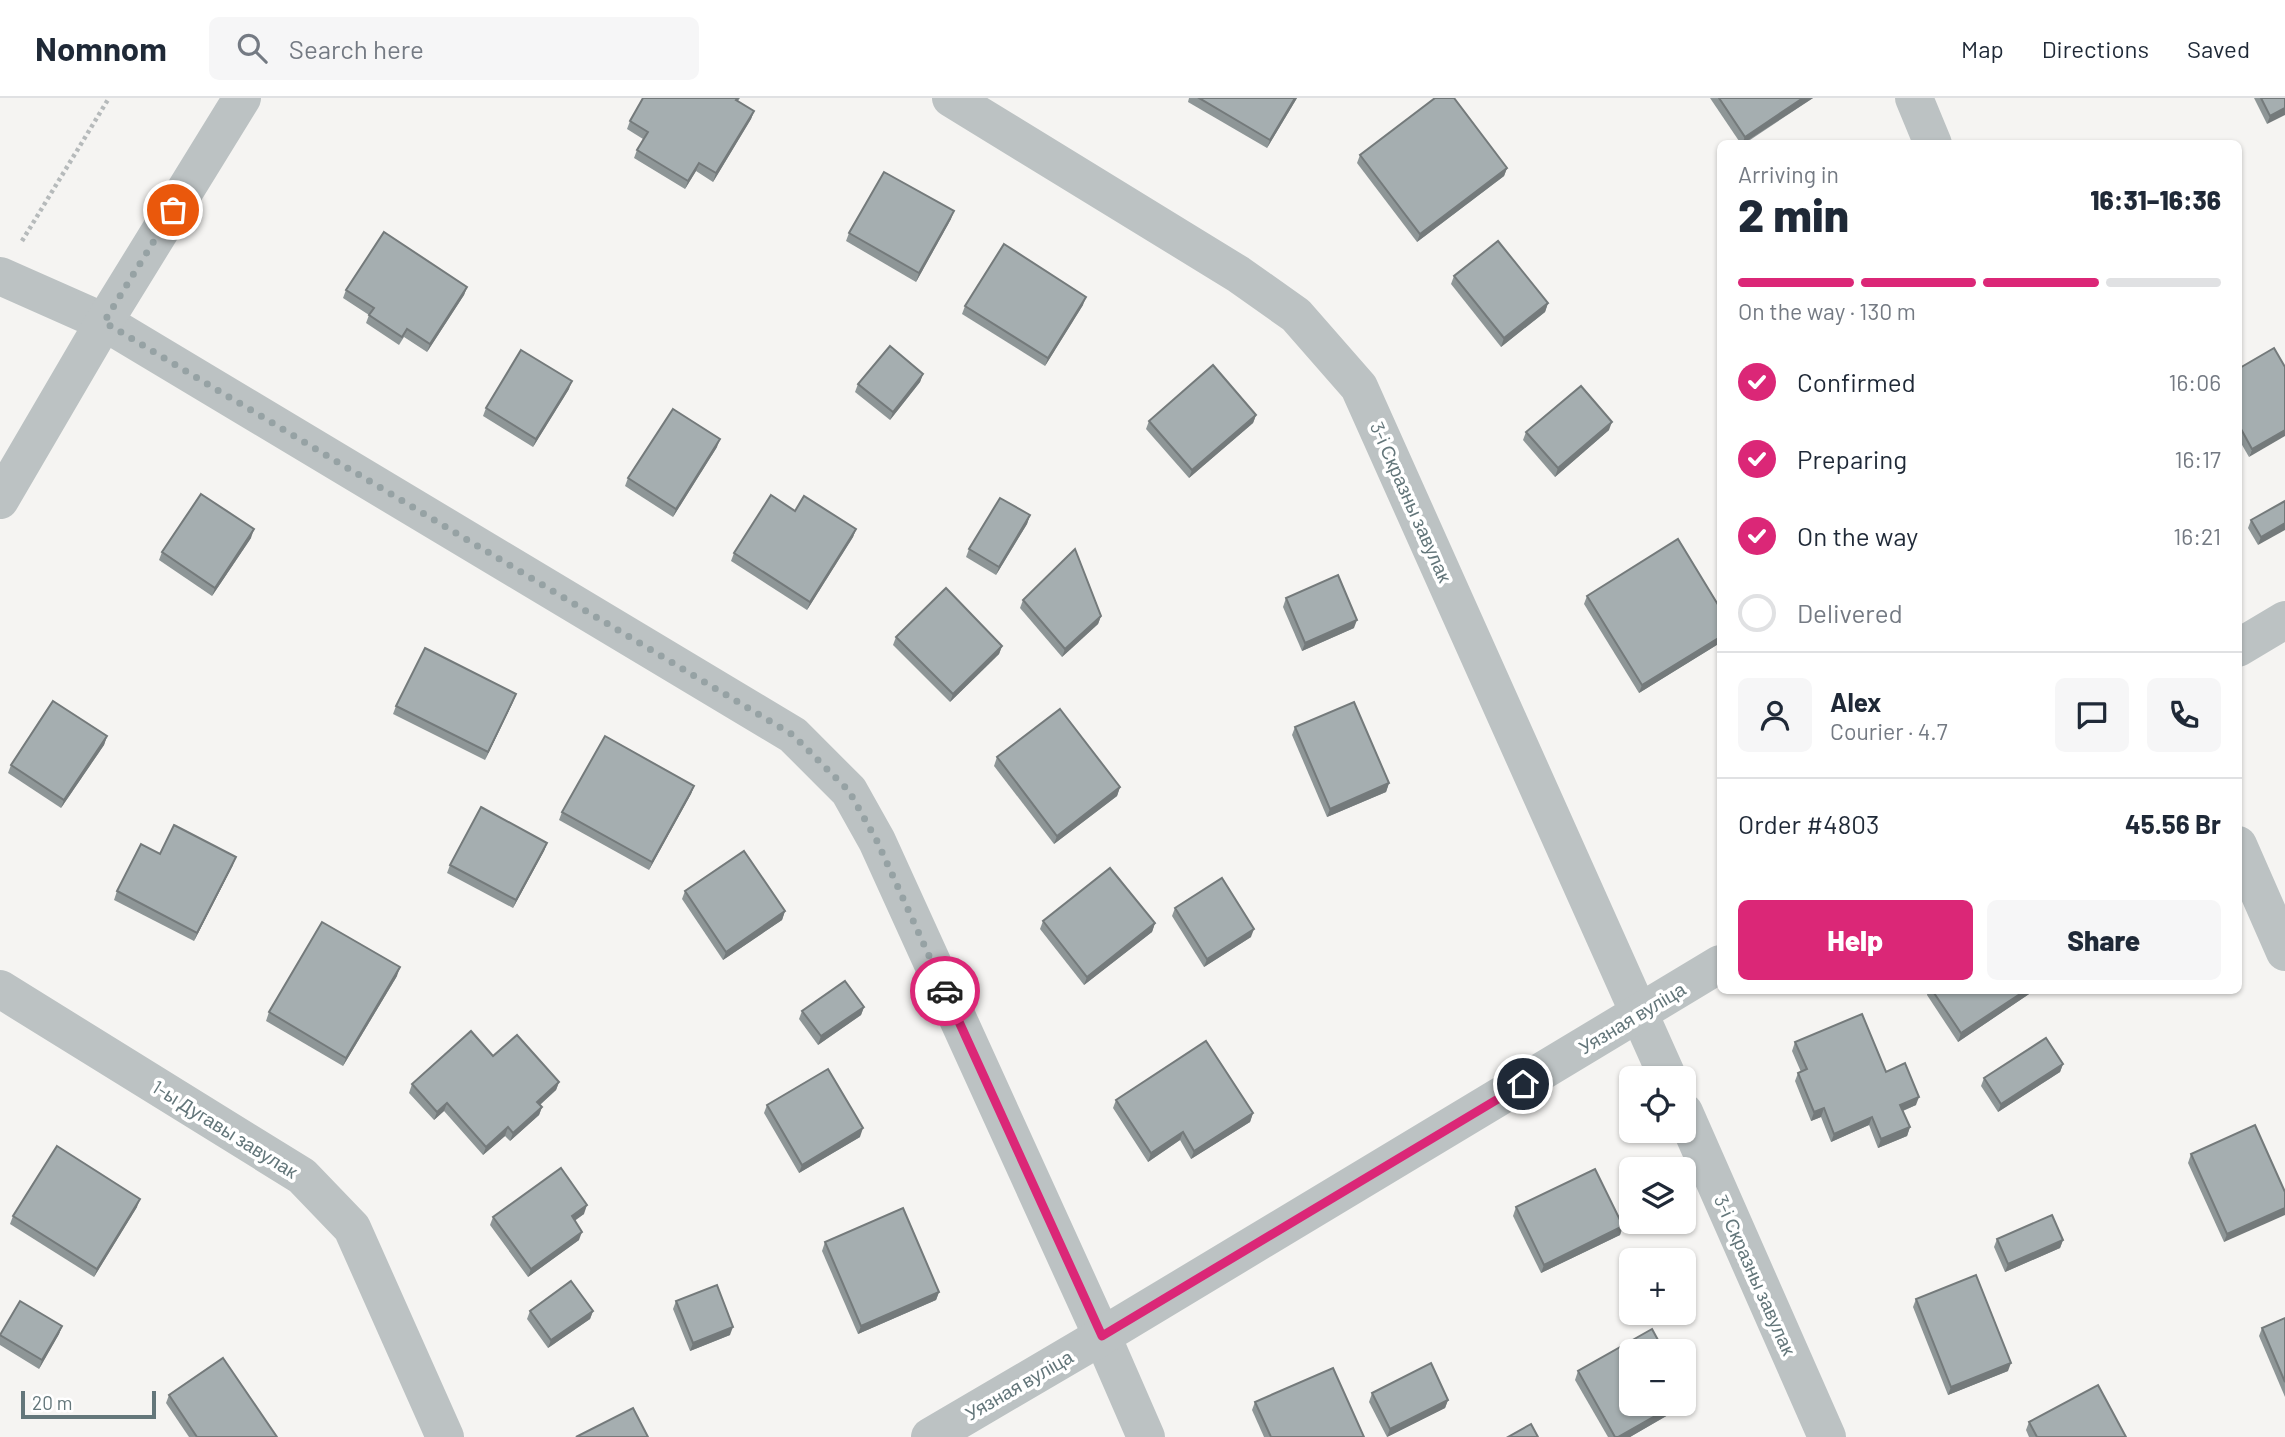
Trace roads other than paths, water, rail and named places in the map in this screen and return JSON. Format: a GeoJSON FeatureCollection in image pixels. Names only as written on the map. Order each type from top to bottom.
{"type":"FeatureCollection","features":[{"type":"Feature","properties":{"kind":"street"},"geometry":{"type":"LineString","coordinates":[[0,500],[104,322],[242,98]]}},
{"type":"Feature","properties":{"kind":"street","name":"3-і Скразны завулак"},"geometry":{"type":"LineString","coordinates":[[951,98],[1238,274],[1296,316],[1359,387],[1663,1066]]}},
{"type":"Feature","properties":{"kind":"street"},"geometry":{"type":"LineString","coordinates":[[1914,98],[1931,140]]}},
{"type":"Feature","properties":{"kind":"street"},"geometry":{"type":"LineString","coordinates":[[0,276],[104,322],[793,735],[840,781],[849,791],[877,841],[1146,1437]]}},
{"type":"Feature","properties":{"kind":"street"},"geometry":{"type":"LineString","coordinates":[[2242,646],[2285,620]]}},
{"type":"Feature","properties":{"kind":"street"},"geometry":{"type":"LineString","coordinates":[[2242,854],[2285,952]]}},
{"type":"Feature","properties":{"kind":"street","name":"Уязная вуліца"},"geometry":{"type":"LineString","coordinates":[[930,1437],[1717,966]]}},
{"type":"Feature","properties":{"kind":"street","name":"1-ы Дугавы завулак"},"geometry":{"type":"LineString","coordinates":[[0,989],[302,1176],[352,1228],[445,1437]]}},
{"type":"Feature","properties":{"kind":"street","name":"3-і Скразны завулак"},"geometry":{"type":"LineString","coordinates":[[1696,1139],[1827,1437]]}}]}
